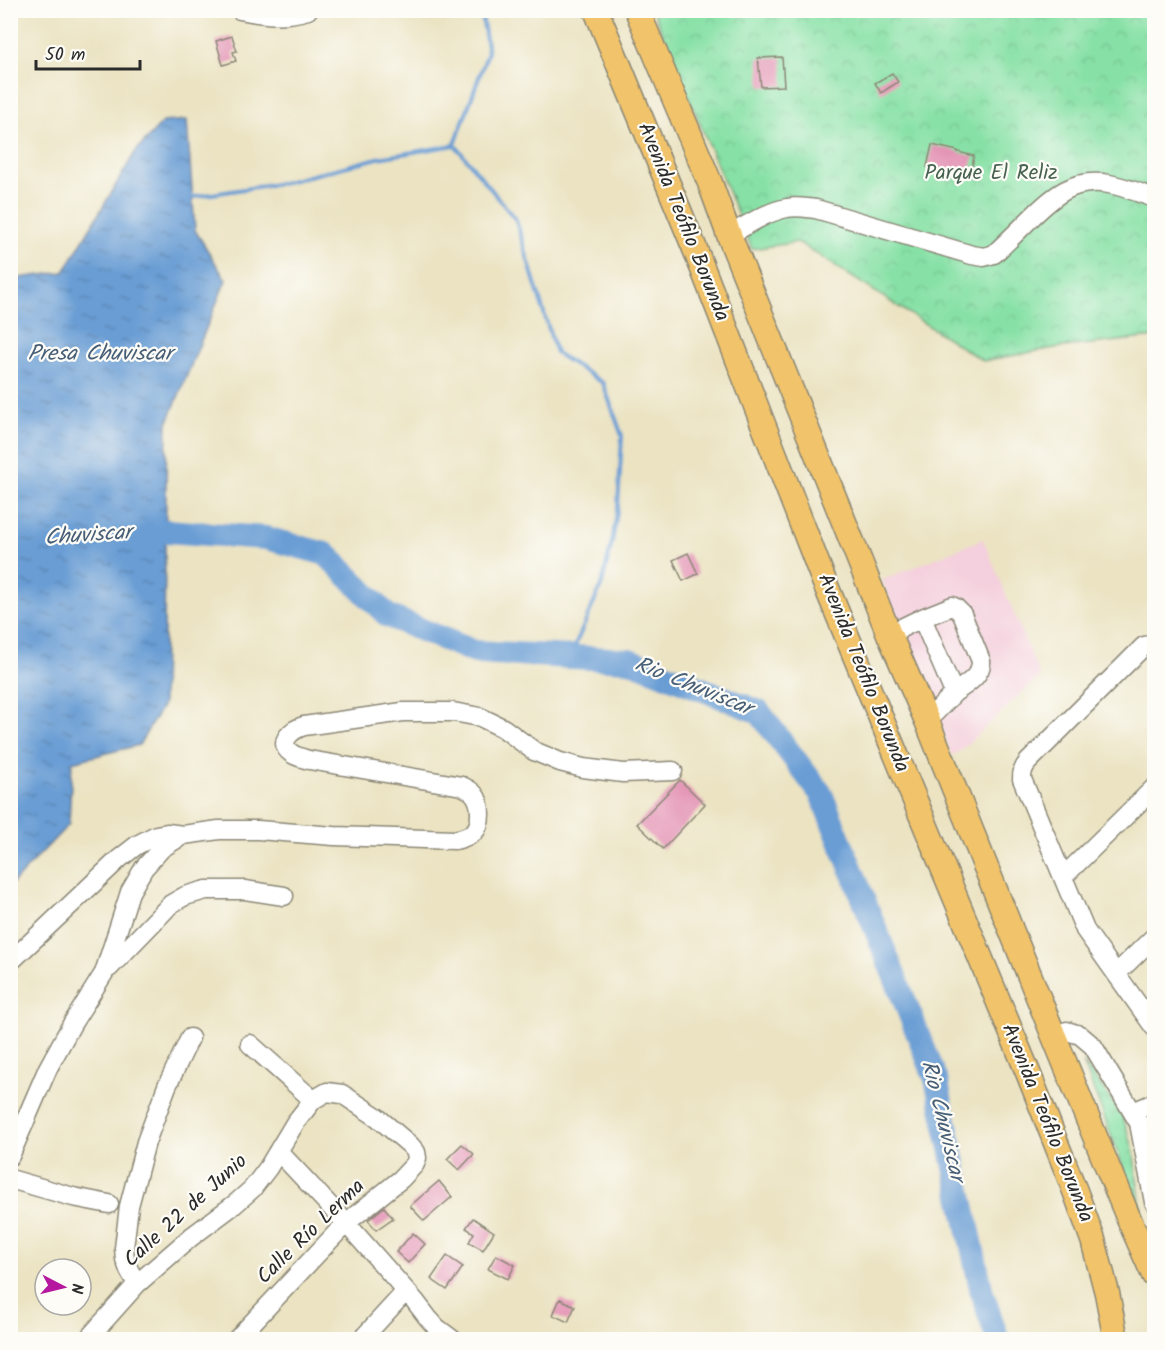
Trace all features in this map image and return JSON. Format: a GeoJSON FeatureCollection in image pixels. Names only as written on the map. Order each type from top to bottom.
{"type":"FeatureCollection","features":[{"type":"Feature","properties":{"kind":"main road","name":"Avenida Teófilo Borunda"},"geometry":{"type":"LineString","coordinates":[[596,10],[695,249],[824,581],[1075,1191],[1093,1240],[1116,1340]]}},
{"type":"Feature","properties":{"kind":"main road","name":"Avenida Teófilo Borunda"},"geometry":{"type":"LineString","coordinates":[[637,10],[710,183],[889,634],[927,721],[1128,1217],[1155,1275]]}},
{"type":"Feature","properties":{"kind":"main road"},"geometry":{"type":"LineString","coordinates":[[695,249],[729,235]]}},
{"type":"Feature","properties":{"kind":"main road"},"geometry":{"type":"LineString","coordinates":[[1029,1075],[1044,1044],[1053,1034]]}},
{"type":"Feature","properties":{"kind":"street"},"geometry":{"type":"LineString","coordinates":[[240,10],[263,15],[292,15],[308,10]]}},
{"type":"Feature","properties":{"kind":"street"},"geometry":{"type":"LineString","coordinates":[[729,235],[771,213],[784,208],[798,207],[816,209],[984,257],[994,254],[1053,197],[1078,185],[1109,184],[1155,198]]}},
{"type":"Feature","properties":{"kind":"street"},"geometry":{"type":"LineString","coordinates":[[889,634],[952,606],[962,614],[981,666],[975,677],[954,693],[927,721]]}},
{"type":"Feature","properties":{"kind":"street"},"geometry":{"type":"LineString","coordinates":[[922,618],[954,693]]}},
{"type":"Feature","properties":{"kind":"street"},"geometry":{"type":"LineString","coordinates":[[1155,644],[1144,646],[1028,762],[1023,769],[1022,779],[1085,930],[1155,1028]]}},
{"type":"Feature","properties":{"kind":"street"},"geometry":{"type":"LineString","coordinates":[[10,962],[119,859],[137,844],[156,835],[168,833],[183,835],[219,830],[258,830],[334,836],[455,840],[466,838],[477,830],[480,820],[479,804],[476,796],[470,790],[462,786],[297,757],[290,753],[285,741],[296,729],[327,722],[403,712],[437,711],[468,714],[503,728],[534,751],[560,762],[583,768],[622,773],[673,771]]}},
{"type":"Feature","properties":{"kind":"street"},"geometry":{"type":"LineString","coordinates":[[1063,877],[1155,788]]}},
{"type":"Feature","properties":{"kind":"street"},"geometry":{"type":"LineString","coordinates":[[104,973],[130,892],[144,868],[162,848],[183,835]]}},
{"type":"Feature","properties":{"kind":"street"},"geometry":{"type":"LineString","coordinates":[[10,1156],[48,1068],[72,1024],[104,973],[164,910],[185,896],[206,890],[245,890],[284,896]]}},
{"type":"Feature","properties":{"kind":"street"},"geometry":{"type":"LineString","coordinates":[[1116,974],[1155,937]]}},
{"type":"Feature","properties":{"kind":"street"},"geometry":{"type":"LineString","coordinates":[[1053,1034],[1067,1031],[1080,1035],[1093,1046],[1139,1124],[1148,1133],[1155,1202]]}},
{"type":"Feature","properties":{"kind":"street"},"geometry":{"type":"LineString","coordinates":[[137,1284],[129,1270],[124,1248],[129,1206],[150,1131],[166,1086],[190,1038]]}},
{"type":"Feature","properties":{"kind":"street"},"geometry":{"type":"LineString","coordinates":[[250,1044],[313,1100]]}},
{"type":"Feature","properties":{"kind":"street","name":"Calle Río Lerma"},"geometry":{"type":"LineString","coordinates":[[236,1340],[346,1223],[401,1179],[415,1164],[417,1158],[416,1152],[410,1145],[377,1117],[342,1094],[327,1092],[313,1100]]}},
{"type":"Feature","properties":{"kind":"street","name":"Calle 22 de Junio"},"geometry":{"type":"LineString","coordinates":[[87,1340],[137,1284],[191,1237],[252,1189],[268,1168],[295,1123],[313,1100]]}},
{"type":"Feature","properties":{"kind":"street"},"geometry":{"type":"LineString","coordinates":[[1133,1112],[1155,1103]]}},
{"type":"Feature","properties":{"kind":"street"},"geometry":{"type":"LineString","coordinates":[[278,1151],[346,1223],[437,1328],[453,1340]]}},
{"type":"Feature","properties":{"kind":"street"},"geometry":{"type":"LineString","coordinates":[[10,1179],[73,1197],[109,1204]]}},
{"type":"Feature","properties":{"kind":"street"},"geometry":{"type":"LineString","coordinates":[[361,1340],[406,1291]]}},
{"type":"Feature","properties":{"kind":"shaded area"},"geometry":{"type":"Polygon","coordinates":[[[983,539],[1040,676],[959,752],[952,755],[882,580],[983,539]]]}},
{"type":"Feature","properties":{"kind":"green space","name":"Parque El Reliz"},"geometry":{"type":"Polygon","coordinates":[[[653,11],[1154,11],[1154,337],[1054,348],[983,361],[798,242],[752,249],[653,11]]]}},
{"type":"Feature","properties":{"kind":"green space"},"geometry":{"type":"Polygon","coordinates":[[[1083,1062],[1122,1115],[1133,1148],[1142,1216],[1083,1062]]]}},
{"type":"Feature","properties":{"kind":"water","name":"Presa Chuviscar"},"geometry":{"type":"Polygon","coordinates":[[[187,120],[195,230],[226,280],[167,424],[163,705],[139,745],[72,762],[69,824],[11,885],[11,279],[64,272],[136,151],[163,122],[187,120]]]}},
{"type":"Feature","properties":{"kind":"building"},"geometry":{"type":"Polygon","coordinates":[[[232,36],[237,51],[233,52],[236,61],[223,65],[216,41],[232,36]]]}},
{"type":"Feature","properties":{"kind":"building"},"geometry":{"type":"Polygon","coordinates":[[[782,57],[784,86],[761,87],[758,58],[782,57]]]}},
{"type":"Feature","properties":{"kind":"building"},"geometry":{"type":"Polygon","coordinates":[[[892,73],[898,82],[881,93],[875,83],[892,73]]]}},
{"type":"Feature","properties":{"kind":"building"},"geometry":{"type":"Polygon","coordinates":[[[932,145],[974,156],[970,177],[927,167],[932,145]]]}},
{"type":"Feature","properties":{"kind":"building"},"geometry":{"type":"Polygon","coordinates":[[[688,553],[698,574],[683,581],[673,560],[688,553]]]}},
{"type":"Feature","properties":{"kind":"building"},"geometry":{"type":"Polygon","coordinates":[[[680,780],[705,804],[663,849],[637,824],[680,780]]]}},
{"type":"Feature","properties":{"kind":"building"},"geometry":{"type":"Polygon","coordinates":[[[462,1144],[474,1154],[459,1170],[447,1159],[462,1144]]]}},
{"type":"Feature","properties":{"kind":"building"},"geometry":{"type":"Polygon","coordinates":[[[439,1181],[452,1197],[424,1221],[410,1206],[439,1181]]]}},
{"type":"Feature","properties":{"kind":"building"},"geometry":{"type":"Polygon","coordinates":[[[384,1207],[393,1218],[376,1230],[368,1220],[384,1207]]]}},
{"type":"Feature","properties":{"kind":"building"},"geometry":{"type":"Polygon","coordinates":[[[473,1218],[494,1232],[483,1250],[469,1242],[474,1233],[466,1228],[473,1218]]]}},
{"type":"Feature","properties":{"kind":"building"},"geometry":{"type":"Polygon","coordinates":[[[413,1233],[425,1244],[408,1263],[396,1252],[413,1233]]]}},
{"type":"Feature","properties":{"kind":"building"},"geometry":{"type":"Polygon","coordinates":[[[496,1255],[515,1265],[508,1279],[488,1269],[496,1255]]]}},
{"type":"Feature","properties":{"kind":"building"},"geometry":{"type":"Polygon","coordinates":[[[447,1256],[463,1267],[447,1290],[431,1279],[447,1256]]]}},
{"type":"Feature","properties":{"kind":"building"},"geometry":{"type":"Polygon","coordinates":[[[560,1299],[575,1306],[568,1322],[553,1315],[560,1299]]]}},
{"type":"Feature","properties":{"kind":"waterway"},"geometry":{"type":"LineString","coordinates":[[455,144],[488,52],[481,10]]}},
{"type":"Feature","properties":{"kind":"waterway"},"geometry":{"type":"LineString","coordinates":[[193,197],[282,183],[378,158],[455,145],[516,220],[556,353],[603,383],[622,436],[618,506],[612,542],[602,584],[570,657]]}},
{"type":"Feature","properties":{"kind":"waterway","name":"Rio Chuviscar"},"geometry":{"type":"LineString","coordinates":[[135,533],[166,531],[266,538],[326,554],[388,616],[475,652],[629,660],[759,712],[821,794],[936,1079],[982,1293],[998,1340]]}},
{"type":"Feature","properties":{"kind":"water label","name":"Chuviscar"},"geometry":{"type":"Point","coordinates":[88,536]}}]}
